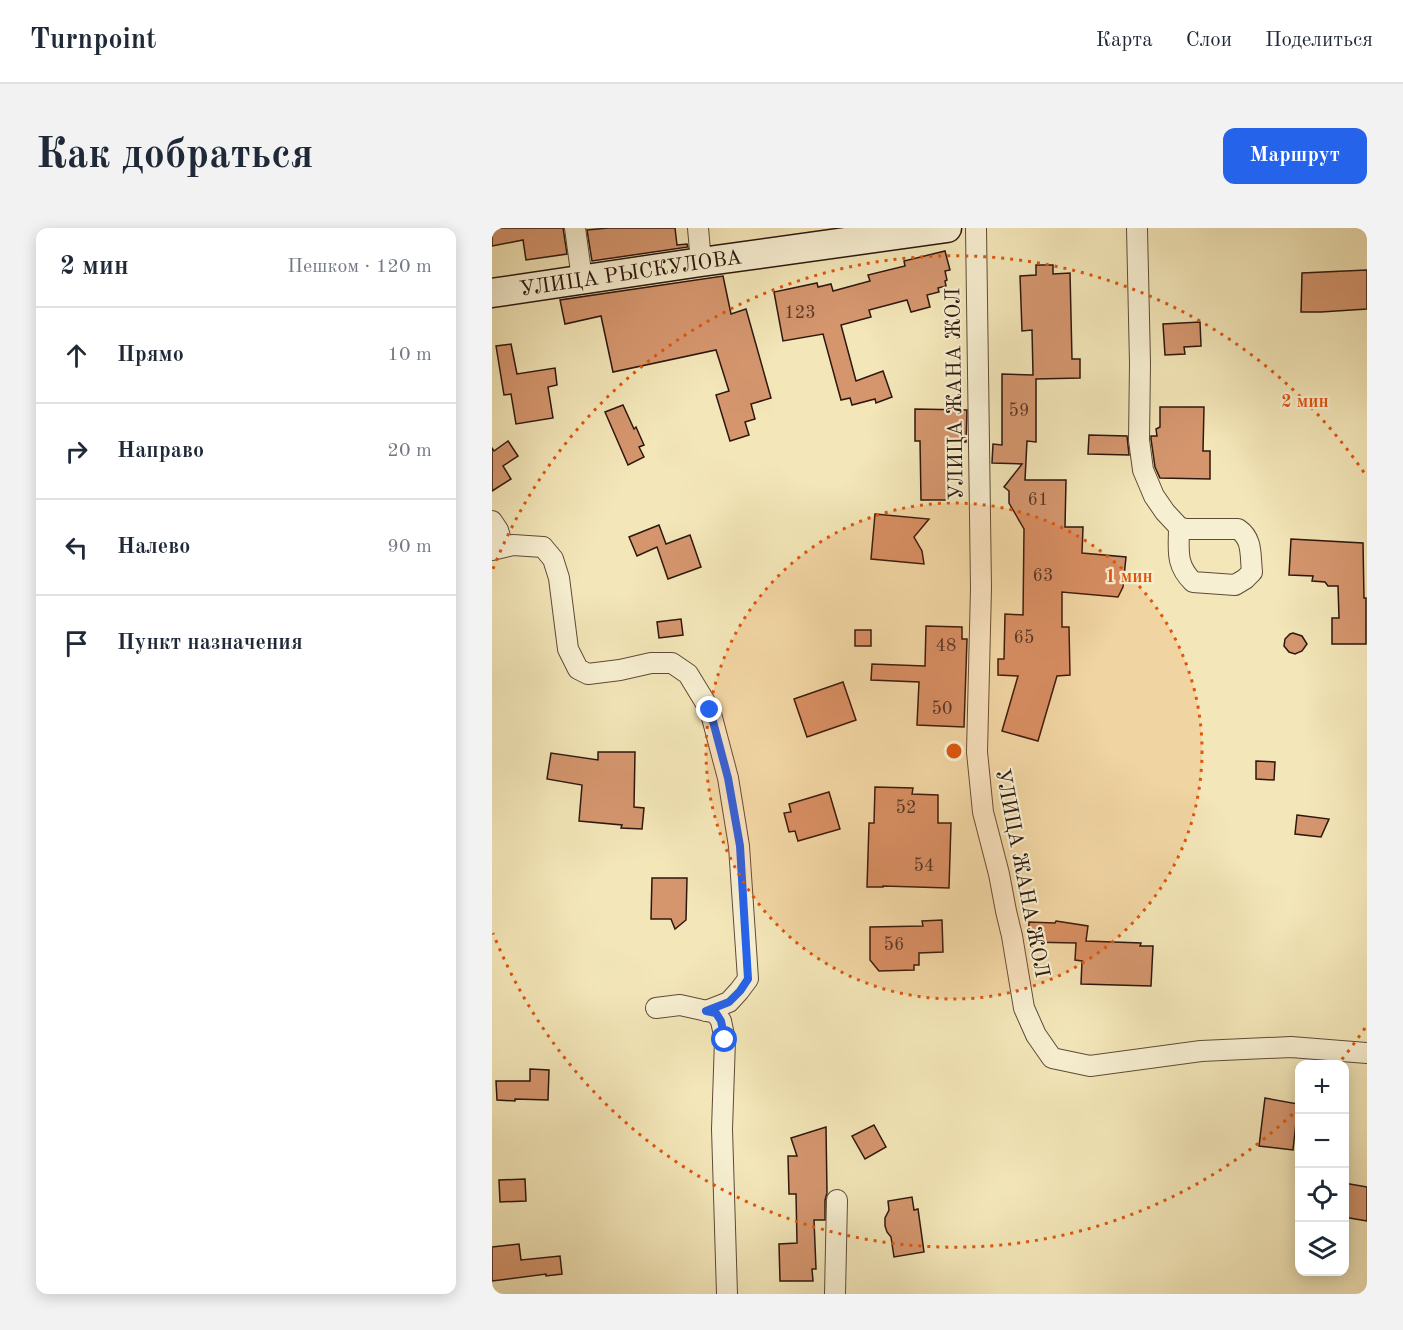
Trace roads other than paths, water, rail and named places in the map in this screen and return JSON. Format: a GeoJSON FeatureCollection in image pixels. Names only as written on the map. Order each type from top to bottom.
{"type":"FeatureCollection","features":[{"type":"Feature","properties":{"kind":"street"},"geometry":{"type":"LineString","coordinates":[[574,228],[582,279]]}},
{"type":"Feature","properties":{"kind":"street"},"geometry":{"type":"LineString","coordinates":[[698,228],[701,262]]}},
{"type":"Feature","properties":{"kind":"street","name":"УЛИЦА РЫСКУЛОВА"},"geometry":{"type":"LineString","coordinates":[[492,293],[947,228]]}},
{"type":"Feature","properties":{"kind":"street","name":"УЛИЦА ЖАНА ЖОЛ"},"geometry":{"type":"LineString","coordinates":[[976,228],[981,588],[977,752],[983,812],[1012,936],[1024,1008],[1036,1035],[1052,1058],[1089,1066],[1201,1051],[1291,1047],[1367,1053]]}},
{"type":"Feature","properties":{"kind":"street"},"geometry":{"type":"LineString","coordinates":[[1137,228],[1139,440],[1143,470],[1154,496],[1179,526]]}},
{"type":"Feature","properties":{"kind":"street"},"geometry":{"type":"LineString","coordinates":[[492,520],[498,530],[498,548],[513,545],[543,547],[553,559],[559,578],[568,649],[578,669],[588,674],[651,663],[672,663],[688,674],[710,710],[728,778],[740,846],[748,979],[729,1002],[706,1011]]}},
{"type":"Feature","properties":{"kind":"street"},"geometry":{"type":"LineString","coordinates":[[656,1008],[680,1005],[716,1013],[721,1021],[725,1040],[722,1129],[726,1294]]}},
{"type":"Feature","properties":{"kind":"street"},"geometry":{"type":"LineString","coordinates":[[835,1294],[837,1200]]}}]}
